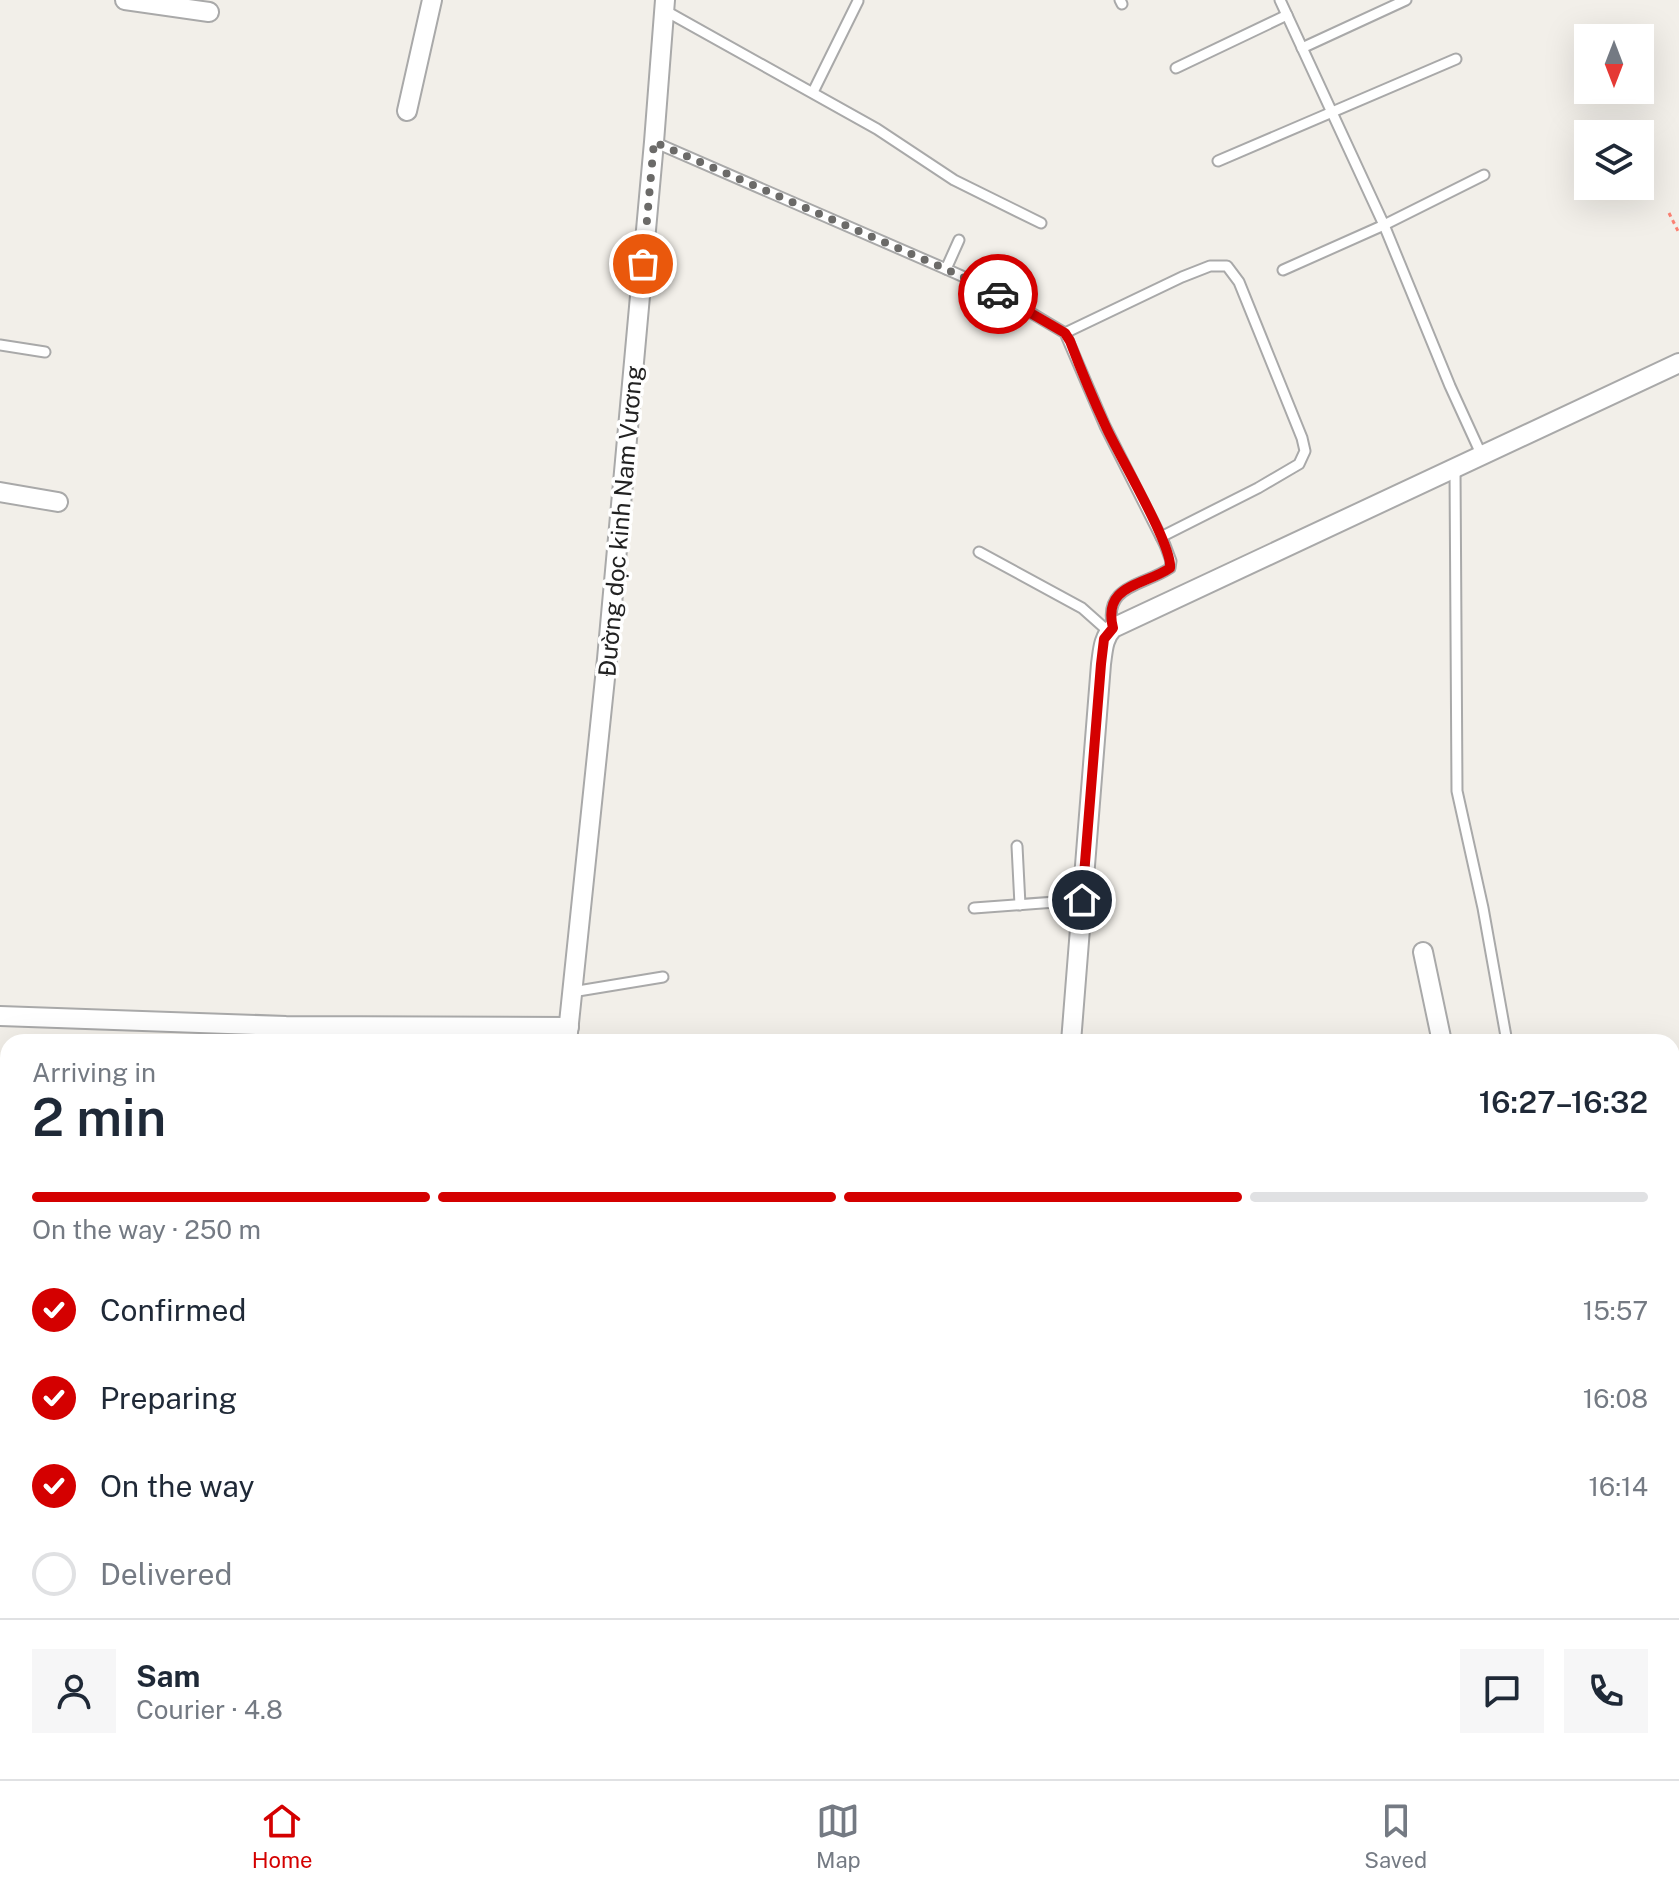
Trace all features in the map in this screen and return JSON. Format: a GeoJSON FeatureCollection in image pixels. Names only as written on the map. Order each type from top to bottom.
{"type":"FeatureCollection","features":[{"type":"Feature","properties":{"kind":"street"},"geometry":{"type":"LineString","coordinates":[[125,0],[209,12]]}},
{"type":"Feature","properties":{"kind":"street"},"geometry":{"type":"LineString","coordinates":[[407,111],[432,0]]}},
{"type":"Feature","properties":{"kind":"street","name":"Đường dọc kinh Nam Vương"},"geometry":{"type":"LineString","coordinates":[[568,1034],[607,659],[664,5]]}},
{"type":"Feature","properties":{"kind":"street"},"geometry":{"type":"LineString","coordinates":[[1072,1034],[1101,664],[1104,639],[1111,630],[1679,363]]}},
{"type":"Feature","properties":{"kind":"street"},"geometry":{"type":"LineString","coordinates":[[0,492],[58,502]]}},
{"type":"Feature","properties":{"kind":"street"},"geometry":{"type":"LineString","coordinates":[[1423,952],[1440,1034]]}},
{"type":"Feature","properties":{"kind":"street"},"geometry":{"type":"LineString","coordinates":[[0,1016],[568,1034]]}},
{"type":"Feature","properties":{"kind":"lane"},"geometry":{"type":"LineString","coordinates":[[1280,0],[1384,225],[1482,456]]}},
{"type":"Feature","properties":{"kind":"lane"},"geometry":{"type":"LineString","coordinates":[[1302,48],[1406,0]]}},
{"type":"Feature","properties":{"kind":"lane"},"geometry":{"type":"LineString","coordinates":[[813,92],[858,1]]}},
{"type":"Feature","properties":{"kind":"lane"},"geometry":{"type":"LineString","coordinates":[[664,5],[877,129],[954,180],[1041,223]]}},
{"type":"Feature","properties":{"kind":"lane"},"geometry":{"type":"LineString","coordinates":[[1176,68],[1287,15]]}},
{"type":"Feature","properties":{"kind":"lane"},"geometry":{"type":"LineString","coordinates":[[1218,161],[1456,59]]}},
{"type":"Feature","properties":{"kind":"lane"},"geometry":{"type":"LineString","coordinates":[[654,142],[991,289],[1065,333],[1105,426],[1171,561],[1170,568],[1114,598],[1111,630]]}},
{"type":"Feature","properties":{"kind":"lane"},"geometry":{"type":"LineString","coordinates":[[1283,270],[1384,225],[1484,175]]}},
{"type":"Feature","properties":{"kind":"lane"},"geometry":{"type":"LineString","coordinates":[[946,269],[959,240]]}},
{"type":"Feature","properties":{"kind":"lane"},"geometry":{"type":"LineString","coordinates":[[991,289],[1000,265]]}},
{"type":"Feature","properties":{"kind":"lane"},"geometry":{"type":"LineString","coordinates":[[1065,333],[1210,266],[1227,266],[1239,282],[1305,451],[1299,464],[1161,537]]}},
{"type":"Feature","properties":{"kind":"lane"},"geometry":{"type":"LineString","coordinates":[[0,345],[45,352]]}},
{"type":"Feature","properties":{"kind":"lane"},"geometry":{"type":"LineString","coordinates":[[1455,469],[1457,791],[1483,908],[1506,1034]]}},
{"type":"Feature","properties":{"kind":"lane"},"geometry":{"type":"LineString","coordinates":[[979,552],[1082,608],[1111,630]]}},
{"type":"Feature","properties":{"kind":"lane"},"geometry":{"type":"LineString","coordinates":[[1017,846],[1020,905]]}},
{"type":"Feature","properties":{"kind":"lane"},"geometry":{"type":"LineString","coordinates":[[974,908],[1082,900]]}},
{"type":"Feature","properties":{"kind":"lane"},"geometry":{"type":"LineString","coordinates":[[572,992],[663,977]]}},
{"type":"Feature","properties":{"kind":"path"},"geometry":{"type":"LineString","coordinates":[[1669,213],[1679,233]]}},
{"type":"Feature","properties":{"kind":"way so far"},"geometry":{"type":"LineString","coordinates":[[643,264],[654,142],[998,294]]}},
{"type":"Feature","properties":{"kind":"route"},"geometry":{"type":"LineString","coordinates":[[998,294],[1065,333],[1105,426],[1171,561],[1170,568],[1114,598],[1111,608],[1113,628],[1104,639],[1101,664],[1082,900]]}}]}
